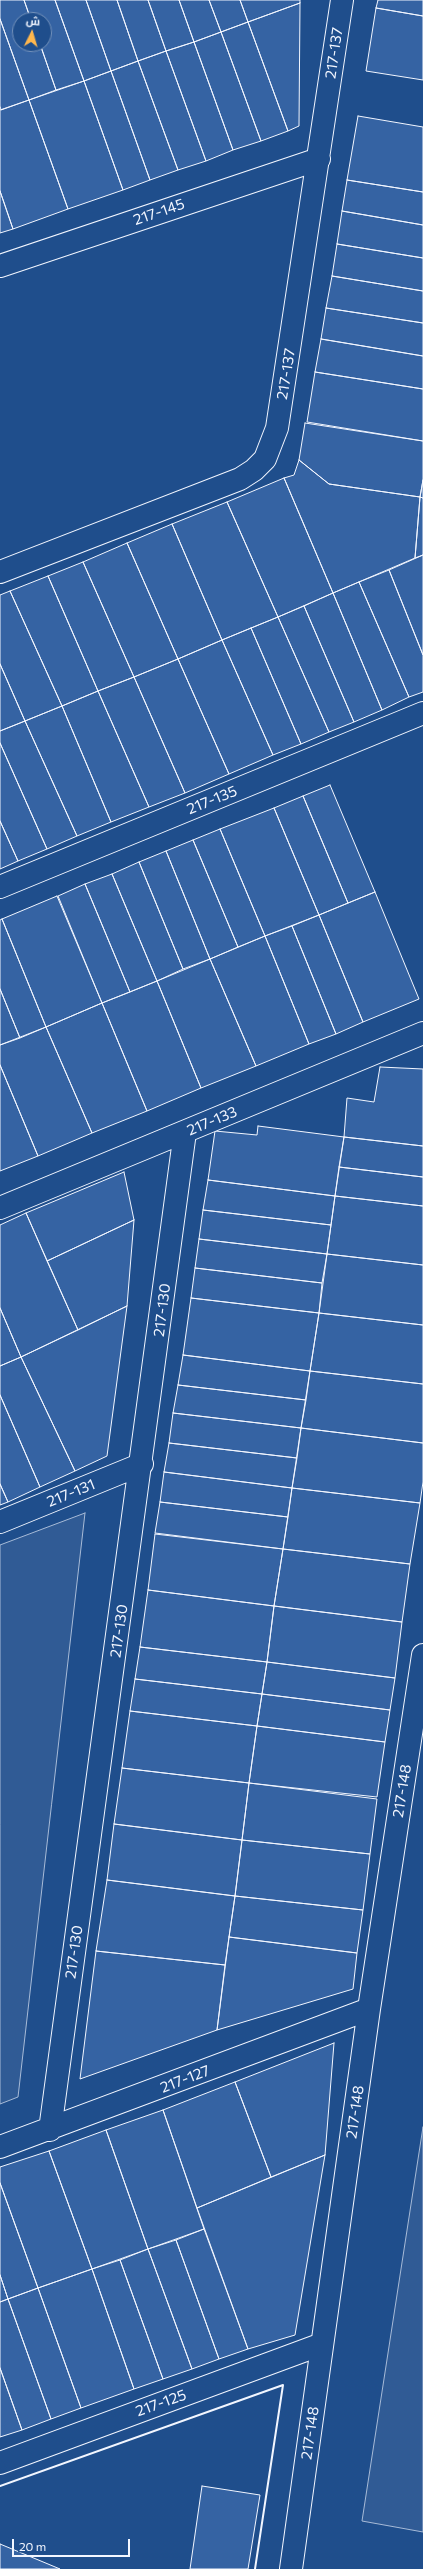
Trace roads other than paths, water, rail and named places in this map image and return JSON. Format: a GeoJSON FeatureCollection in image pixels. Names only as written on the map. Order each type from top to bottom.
{"type":"FeatureCollection","features":[{"type":"Feature","properties":{"kind":"street","name":"217-137"},"geometry":{"type":"LineString","coordinates":[[0,572],[240,479],[254,470],[265,459],[277,428],[342,0]]}},
{"type":"Feature","properties":{"kind":"street","name":"217-145"},"geometry":{"type":"LineString","coordinates":[[0,266],[319,159]]}},
{"type":"Feature","properties":{"kind":"street","name":"217-135"},"geometry":{"type":"LineString","coordinates":[[0,887],[423,713]]}},
{"type":"Feature","properties":{"kind":"street","name":"217-133"},"geometry":{"type":"LineString","coordinates":[[0,1208],[423,1033]]}},
{"type":"Feature","properties":{"kind":"street","name":"217-130"},"geometry":{"type":"LineString","coordinates":[[50,2130],[142,1464],[185,1132]]}},
{"type":"Feature","properties":{"kind":"street","name":"217-131"},"geometry":{"type":"LineString","coordinates":[[0,1522],[142,1464]]}},
{"type":"Feature","properties":{"kind":"street","name":"217-148"},"geometry":{"type":"LineString","coordinates":[[291,2569],[369,2009],[423,1655]]}},
{"type":"Feature","properties":{"kind":"street","name":"217-127"},"geometry":{"type":"LineString","coordinates":[[0,2147],[50,2130],[369,2009]]}},
{"type":"Feature","properties":{"kind":"street","name":"217-125"},"geometry":{"type":"LineString","coordinates":[[0,2463],[322,2344]]}}]}
